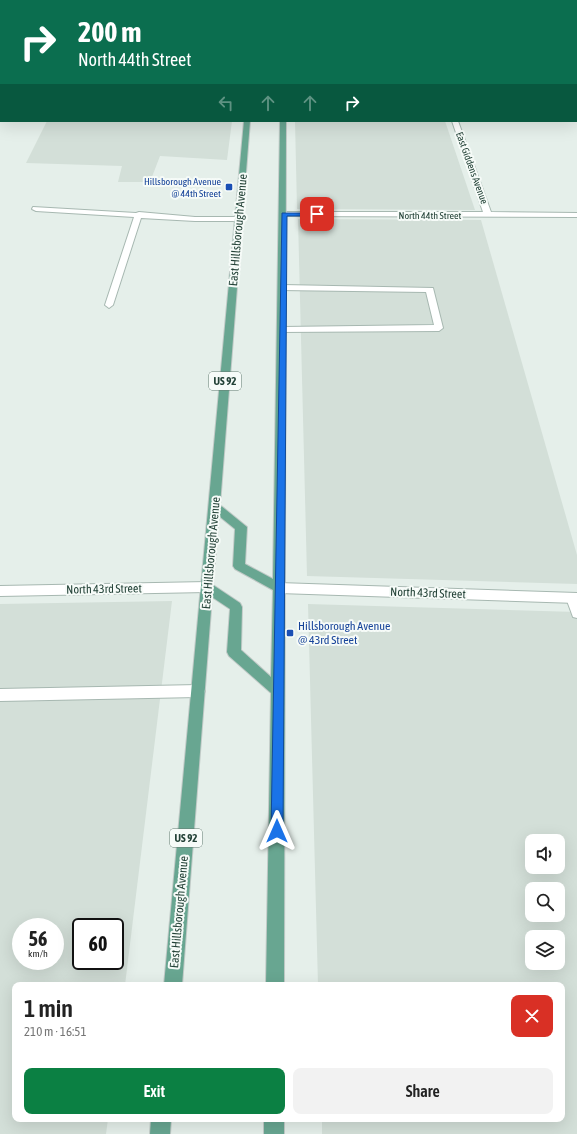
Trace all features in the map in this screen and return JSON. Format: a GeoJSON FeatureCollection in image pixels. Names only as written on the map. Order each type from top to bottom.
{"type":"FeatureCollection","features":[{"type":"Feature","properties":{"kind":"main road","name":"East Hillsborough Avenue"},"geometry":{"type":"LineString","coordinates":[[173,982],[247,122]]}},
{"type":"Feature","properties":{"kind":"main road"},"geometry":{"type":"LineString","coordinates":[[275,982],[284,214],[283,122]]}},
{"type":"Feature","properties":{"kind":"main road"},"geometry":{"type":"LineString","coordinates":[[215,507],[241,527],[239,566],[279,588]]}},
{"type":"Feature","properties":{"kind":"main road"},"geometry":{"type":"LineString","coordinates":[[207,587],[236,607],[234,652],[279,692]]}},
{"type":"Feature","properties":{"kind":"main road"},"geometry":{"type":"LineString","coordinates":[[160,1134],[161,1122]]}},
{"type":"Feature","properties":{"kind":"main road"},"geometry":{"type":"LineString","coordinates":[[274,1122],[274,1134]]}},
{"type":"Feature","properties":{"kind":"street","name":"East Giddens Avenue"},"geometry":{"type":"LineString","coordinates":[[455,122],[488,215]]}},
{"type":"Feature","properties":{"kind":"street"},"geometry":{"type":"LineString","coordinates":[[36,209],[139,214],[195,219],[239,219]]}},
{"type":"Feature","properties":{"kind":"street"},"geometry":{"type":"LineString","coordinates":[[109,305],[139,214]]}},
{"type":"Feature","properties":{"kind":"street","name":"North 44th Street"},"geometry":{"type":"LineString","coordinates":[[284,214],[577,215]]}},
{"type":"Feature","properties":{"kind":"street"},"geometry":{"type":"LineString","coordinates":[[282,330],[439,328],[430,290],[283,288]]}},
{"type":"Feature","properties":{"kind":"street","name":"North 43rd Street"},"geometry":{"type":"LineString","coordinates":[[0,591],[207,587]]}},
{"type":"Feature","properties":{"kind":"street","name":"North 43rd Street"},"geometry":{"type":"LineString","coordinates":[[279,588],[574,598]]}},
{"type":"Feature","properties":{"kind":"street"},"geometry":{"type":"LineString","coordinates":[[574,598],[577,613]]}},
{"type":"Feature","properties":{"kind":"street"},"geometry":{"type":"LineString","coordinates":[[0,695],[198,691]]}},
{"type":"Feature","properties":{"kind":"shaded area"},"geometry":{"type":"Polygon","coordinates":[[[46,122],[232,122],[227,160],[160,156],[150,182],[118,182],[122,166],[26,163],[46,122]]]}},
{"type":"Feature","properties":{"kind":"shaded area"},"geometry":{"type":"Polygon","coordinates":[[[295,122],[445,122],[475,210],[297,209],[295,122]]]}},
{"type":"Feature","properties":{"kind":"shaded area"},"geometry":{"type":"Polygon","coordinates":[[[298,219],[481,220],[577,555],[577,584],[307,576],[298,219]]]}},
{"type":"Feature","properties":{"kind":"shaded area"},"geometry":{"type":"Polygon","coordinates":[[[172,601],[125,982],[12,982],[12,1122],[108,1122],[106,1134],[0,1134],[0,604],[172,601]]]}},
{"type":"Feature","properties":{"kind":"shaded area"},"geometry":{"type":"Polygon","coordinates":[[[308,604],[577,612],[577,1134],[322,1134],[322,1122],[565,1122],[565,982],[318,982],[308,604]]]}},
{"type":"Feature","properties":{"kind":"place","name":"Hillsborough Avenue @ 44th Street"},"geometry":{"type":"Point","coordinates":[229,187]}},
{"type":"Feature","properties":{"kind":"place","name":"Hillsborough Avenue @ 43rd Street"},"geometry":{"type":"Point","coordinates":[290,633]}},
{"type":"Feature","properties":{"kind":"route"},"geometry":{"type":"LineString","coordinates":[[277,831],[284,214],[317,214]]}}]}
